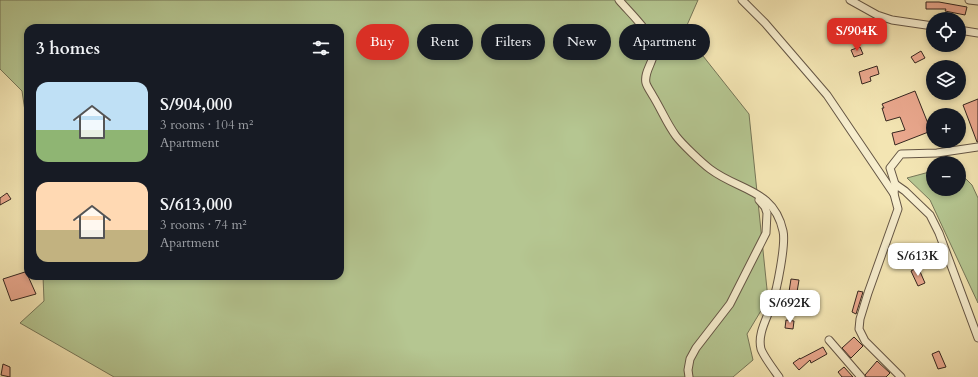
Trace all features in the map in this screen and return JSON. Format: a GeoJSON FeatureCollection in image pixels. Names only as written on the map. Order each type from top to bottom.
{"type":"FeatureCollection","features":[{"type":"Feature","properties":{"kind":"street"},"geometry":{"type":"LineString","coordinates":[[619,0],[646,32],[654,47],[653,60],[648,70],[646,83],[676,136],[710,169],[732,183],[761,196],[776,211],[783,232],[782,254],[773,301],[762,329],[760,340],[761,350],[779,377]]}},
{"type":"Feature","properties":{"kind":"street"},"geometry":{"type":"LineString","coordinates":[[742,0],[765,23],[827,95],[894,194],[898,209],[868,293],[860,319],[859,329],[865,341],[901,377]]}},
{"type":"Feature","properties":{"kind":"street"},"geometry":{"type":"LineString","coordinates":[[850,0],[877,15],[892,20],[926,25]]}},
{"type":"Feature","properties":{"kind":"street"},"geometry":{"type":"LineString","coordinates":[[969,0],[978,1]]}},
{"type":"Feature","properties":{"kind":"street"},"geometry":{"type":"LineString","coordinates":[[966,31],[978,33]]}},
{"type":"Feature","properties":{"kind":"street"},"geometry":{"type":"LineString","coordinates":[[894,194],[895,184],[890,168],[901,154],[937,153],[978,147]]}},
{"type":"Feature","properties":{"kind":"street"},"geometry":{"type":"LineString","coordinates":[[895,184],[905,191],[930,215],[939,233],[978,338]]}},
{"type":"Feature","properties":{"kind":"street"},"geometry":{"type":"LineString","coordinates":[[689,377],[688,370],[690,359],[696,348],[730,304],[766,233],[767,213],[750,190]]}},
{"type":"Feature","properties":{"kind":"street"},"geometry":{"type":"LineString","coordinates":[[829,340],[861,377]]}},
{"type":"Feature","properties":{"kind":"green space"},"geometry":{"type":"Polygon","coordinates":[[[0,0],[698,0],[688,24],[619,24],[619,60],[706,60],[749,114],[768,299],[747,334],[753,360],[733,377],[114,377],[20,323],[44,301],[43,280],[344,280],[344,24],[24,24],[24,104],[22,91],[0,69],[0,0]]]}},
{"type":"Feature","properties":{"kind":"green space"},"geometry":{"type":"Polygon","coordinates":[[[926,173],[926,196],[966,196],[966,179],[972,185],[978,198],[978,303],[930,200],[907,178],[926,173]]]}},
{"type":"Feature","properties":{"kind":"building"},"geometry":{"type":"Polygon","coordinates":[[[926,2],[939,2],[967,7],[966,12],[950,12],[945,11],[946,9],[926,9],[926,2]]]}},
{"type":"Feature","properties":{"kind":"building"},"geometry":{"type":"Polygon","coordinates":[[[860,47],[863,54],[854,57],[851,50],[860,47]]]}},
{"type":"Feature","properties":{"kind":"building"},"geometry":{"type":"Polygon","coordinates":[[[921,51],[925,58],[915,63],[911,57],[921,51]]]}},
{"type":"Feature","properties":{"kind":"building"},"geometry":{"type":"Polygon","coordinates":[[[877,66],[879,74],[870,77],[871,81],[862,84],[859,72],[877,66]]]}},
{"type":"Feature","properties":{"kind":"building"},"geometry":{"type":"Polygon","coordinates":[[[915,91],[926,118],[926,133],[895,145],[892,133],[905,130],[900,117],[886,121],[882,104],[915,91]]]}},
{"type":"Feature","properties":{"kind":"building"},"geometry":{"type":"Polygon","coordinates":[[[978,99],[978,142],[966,113],[966,108],[964,108],[963,105],[978,99]]]}},
{"type":"Feature","properties":{"kind":"building"},"geometry":{"type":"Polygon","coordinates":[[[7,193],[11,199],[0,205],[0,198],[7,193]]]}},
{"type":"Feature","properties":{"kind":"building"},"geometry":{"type":"Polygon","coordinates":[[[918,267],[925,283],[918,286],[911,271],[918,267]]]}},
{"type":"Feature","properties":{"kind":"building"},"geometry":{"type":"Polygon","coordinates":[[[24,272],[24,280],[30,280],[36,294],[11,301],[3,279],[24,272]]]}},
{"type":"Feature","properties":{"kind":"building"},"geometry":{"type":"Polygon","coordinates":[[[791,279],[799,280],[796,298],[788,298],[791,279]]]}},
{"type":"Feature","properties":{"kind":"building"},"geometry":{"type":"Polygon","coordinates":[[[858,291],[863,292],[856,314],[852,312],[858,291]]]}},
{"type":"Feature","properties":{"kind":"building"},"geometry":{"type":"Polygon","coordinates":[[[810,302],[818,304],[816,312],[808,310],[810,302]]]}},
{"type":"Feature","properties":{"kind":"building"},"geometry":{"type":"Polygon","coordinates":[[[786,320],[794,321],[793,329],[785,328],[786,320]]]}},
{"type":"Feature","properties":{"kind":"building"},"geometry":{"type":"Polygon","coordinates":[[[854,337],[863,346],[851,358],[842,348],[854,337]]]}},
{"type":"Feature","properties":{"kind":"building"},"geometry":{"type":"Polygon","coordinates":[[[823,347],[827,354],[811,363],[810,360],[799,370],[793,363],[800,358],[823,347]]]}},
{"type":"Feature","properties":{"kind":"building"},"geometry":{"type":"Polygon","coordinates":[[[939,351],[946,367],[938,369],[932,354],[939,351]]]}},
{"type":"Feature","properties":{"kind":"building"},"geometry":{"type":"Polygon","coordinates":[[[877,361],[890,373],[886,377],[866,377],[865,375],[877,361]]]}},
{"type":"Feature","properties":{"kind":"building"},"geometry":{"type":"Polygon","coordinates":[[[3,364],[10,367],[10,377],[1,375],[3,364]]]}},
{"type":"Feature","properties":{"kind":"building"},"geometry":{"type":"Polygon","coordinates":[[[844,367],[853,377],[842,377],[838,372],[844,367]]]}}]}
